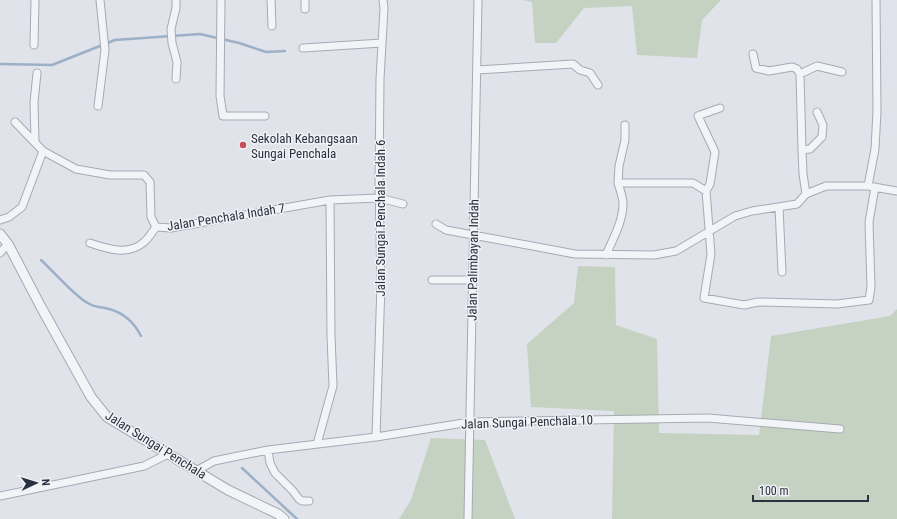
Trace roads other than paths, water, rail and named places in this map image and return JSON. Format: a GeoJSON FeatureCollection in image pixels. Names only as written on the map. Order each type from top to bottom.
{"type":"FeatureCollection","features":[{"type":"Feature","properties":{"kind":"street"},"geometry":{"type":"LineString","coordinates":[[34,45],[35,0]]}},
{"type":"Feature","properties":{"kind":"street"},"geometry":{"type":"LineString","coordinates":[[98,106],[105,50],[100,0]]}},
{"type":"Feature","properties":{"kind":"street"},"geometry":{"type":"LineString","coordinates":[[176,0],[176,8],[171,29],[172,43],[177,62],[176,79]]}},
{"type":"Feature","properties":{"kind":"street"},"geometry":{"type":"LineString","coordinates":[[221,0],[220,96],[223,116],[265,116]]}},
{"type":"Feature","properties":{"kind":"street"},"geometry":{"type":"LineString","coordinates":[[271,0],[272,26]]}},
{"type":"Feature","properties":{"kind":"street"},"geometry":{"type":"LineString","coordinates":[[305,9],[306,0]]}},
{"type":"Feature","properties":{"kind":"street","name":"Jalan Sungai Penchala Indah 6"},"geometry":{"type":"LineString","coordinates":[[376,437],[381,284],[379,198],[380,79],[383,0]]}},
{"type":"Feature","properties":{"kind":"street","name":"Jalan Palimbayan Indah"},"geometry":{"type":"LineString","coordinates":[[468,519],[478,0]]}},
{"type":"Feature","properties":{"kind":"street"},"geometry":{"type":"LineString","coordinates":[[720,108],[698,116],[715,152],[710,184],[706,191],[711,254],[704,298],[744,305],[758,302],[837,304],[869,300],[871,287],[869,222],[877,111],[876,0]]}},
{"type":"Feature","properties":{"kind":"street"},"geometry":{"type":"LineString","coordinates":[[303,48],[382,43]]}},
{"type":"Feature","properties":{"kind":"street"},"geometry":{"type":"LineString","coordinates":[[753,54],[756,68],[769,71],[792,67],[797,69],[800,74],[803,174],[806,194]]}},
{"type":"Feature","properties":{"kind":"street"},"geometry":{"type":"LineString","coordinates":[[477,70],[573,64],[580,70],[590,74],[598,85]]}},
{"type":"Feature","properties":{"kind":"street"},"geometry":{"type":"LineString","coordinates":[[800,74],[817,66],[842,72]]}},
{"type":"Feature","properties":{"kind":"street"},"geometry":{"type":"LineString","coordinates":[[35,141],[34,102],[37,73]]}},
{"type":"Feature","properties":{"kind":"street"},"geometry":{"type":"LineString","coordinates":[[802,150],[810,149],[822,137],[823,125],[817,112]]}},
{"type":"Feature","properties":{"kind":"street","name":"Jalan Penchala Indah 7"},"geometry":{"type":"LineString","coordinates":[[15,122],[43,151],[76,169],[110,175],[144,175],[150,182],[151,217],[156,227],[171,228],[330,200],[379,198],[403,204]]}},
{"type":"Feature","properties":{"kind":"street"},"geometry":{"type":"LineString","coordinates":[[606,255],[617,228],[623,206],[622,195],[618,183],[620,156],[623,151],[625,125]]}},
{"type":"Feature","properties":{"kind":"street"},"geometry":{"type":"LineString","coordinates":[[0,220],[9,217],[22,208],[43,151]]}},
{"type":"Feature","properties":{"kind":"street"},"geometry":{"type":"LineString","coordinates":[[618,183],[693,183],[706,191]]}},
{"type":"Feature","properties":{"kind":"street"},"geometry":{"type":"LineString","coordinates":[[436,224],[446,230],[576,254],[654,255],[676,251],[735,216],[752,211],[797,204],[806,194],[826,186],[872,186],[897,191]]}},
{"type":"Feature","properties":{"kind":"street"},"geometry":{"type":"LineString","coordinates":[[317,444],[333,386],[330,200]]}},
{"type":"Feature","properties":{"kind":"street"},"geometry":{"type":"LineString","coordinates":[[779,207],[782,272]]}},
{"type":"Feature","properties":{"kind":"street"},"geometry":{"type":"LineString","coordinates":[[90,243],[109,250],[134,248],[144,243],[156,227]]}},
{"type":"Feature","properties":{"kind":"street","name":"Jalan Sungai Penchala"},"geometry":{"type":"LineString","coordinates":[[0,234],[8,244],[79,376],[101,411],[108,417],[228,490],[278,514],[284,519]]}},
{"type":"Feature","properties":{"kind":"street"},"geometry":{"type":"LineString","coordinates":[[0,253],[8,244]]}},
{"type":"Feature","properties":{"kind":"street"},"geometry":{"type":"LineString","coordinates":[[432,280],[473,280]]}},
{"type":"Feature","properties":{"kind":"street","name":"Jalan Sungai Penchala 10"},"geometry":{"type":"LineString","coordinates":[[196,471],[214,461],[268,450],[376,437],[470,422],[708,418],[840,429]]}},
{"type":"Feature","properties":{"kind":"street"},"geometry":{"type":"LineString","coordinates":[[268,450],[270,463],[275,473],[299,499],[302,501],[308,501]]}},
{"type":"Feature","properties":{"kind":"street"},"geometry":{"type":"LineString","coordinates":[[0,496],[144,466],[168,454]]}},
{"type":"Feature","properties":{"kind":"waterway"},"geometry":{"type":"LineString","coordinates":[[0,64],[52,65],[115,40],[200,34],[239,43],[266,52],[285,51]]}},
{"type":"Feature","properties":{"kind":"waterway"},"geometry":{"type":"LineString","coordinates":[[41,260],[77,296],[93,306],[109,309],[124,316],[132,322],[141,336]]}},
{"type":"Feature","properties":{"kind":"waterway"},"geometry":{"type":"LineString","coordinates":[[242,468],[297,519]]}},
{"type":"Feature","properties":{"kind":"place","name":"Sekolah Kebangsaan Sungai Penchala"},"geometry":{"type":"Point","coordinates":[243,145]}}]}
